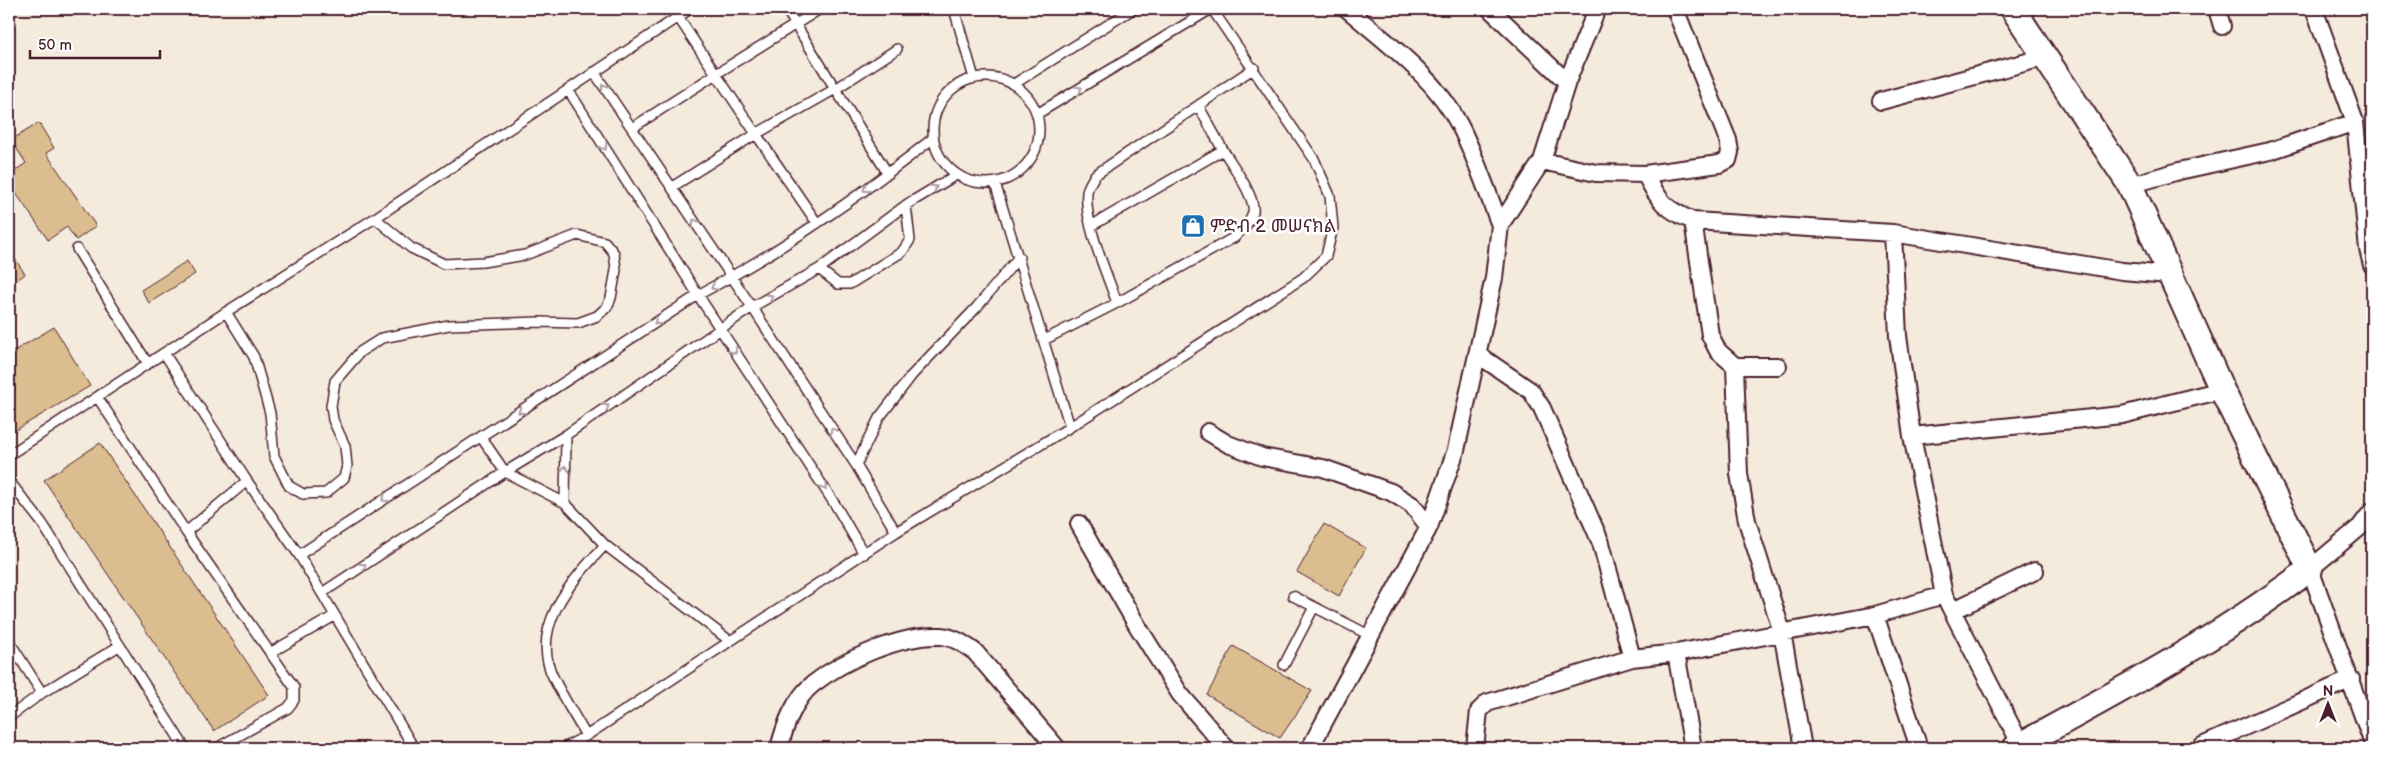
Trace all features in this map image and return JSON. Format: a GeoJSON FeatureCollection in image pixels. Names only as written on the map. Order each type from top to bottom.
{"type":"FeatureCollection","features":[{"type":"Feature","properties":{"kind":"street"},"geometry":{"type":"LineString","coordinates":[[1347,9],[1392,47],[1436,89],[1460,125],[1500,225]]}},
{"type":"Feature","properties":{"kind":"street"},"geometry":{"type":"LineString","coordinates":[[1490,9],[1567,82]]}},
{"type":"Feature","properties":{"kind":"street"},"geometry":{"type":"LineString","coordinates":[[1317,746],[1371,636],[1429,527],[1456,450],[1494,278],[1500,225],[1542,161],[1567,82],[1597,9]]}},
{"type":"Feature","properties":{"kind":"street"},"geometry":{"type":"LineString","coordinates":[[1542,161],[1596,172],[1645,174],[1719,164],[1728,160],[1730,152],[1728,140],[1675,9]]}},
{"type":"Feature","properties":{"kind":"street"},"geometry":{"type":"LineString","coordinates":[[2013,9],[2130,186],[2222,390],[2310,569],[2372,741]]}},
{"type":"Feature","properties":{"kind":"street"},"geometry":{"type":"LineString","coordinates":[[2217,9],[2222,26]]}},
{"type":"Feature","properties":{"kind":"street"},"geometry":{"type":"LineString","coordinates":[[2314,9],[2355,122],[2367,179],[2368,249],[2372,266]]}},
{"type":"Feature","properties":{"kind":"street"},"geometry":{"type":"LineString","coordinates":[[1881,101],[2046,57]]}},
{"type":"Feature","properties":{"kind":"street"},"geometry":{"type":"LineString","coordinates":[[2130,186],[2179,171],[2270,151],[2355,122]]}},
{"type":"Feature","properties":{"kind":"street"},"geometry":{"type":"LineString","coordinates":[[1645,174],[1658,200],[1671,212],[1693,221],[1893,233],[2122,271],[2169,275]]}},
{"type":"Feature","properties":{"kind":"street"},"geometry":{"type":"LineString","coordinates":[[1693,221],[1710,335],[1718,351],[1735,366],[1778,366]]}},
{"type":"Feature","properties":{"kind":"street"},"geometry":{"type":"LineString","coordinates":[[1893,233],[1898,336],[1912,436],[1944,596],[2018,746],[2065,722],[2236,622],[2310,569],[2360,527],[2372,510]]}},
{"type":"Feature","properties":{"kind":"street"},"geometry":{"type":"LineString","coordinates":[[1477,354],[1531,391],[1542,408],[1600,543],[1632,658]]}},
{"type":"Feature","properties":{"kind":"street"},"geometry":{"type":"LineString","coordinates":[[1735,366],[1739,474],[1747,521],[1782,632],[1802,748]]}},
{"type":"Feature","properties":{"kind":"street"},"geometry":{"type":"LineString","coordinates":[[1912,436],[2122,415],[2222,390]]}},
{"type":"Feature","properties":{"kind":"street"},"geometry":{"type":"LineString","coordinates":[[1208,432],[1228,444],[1262,458],[1323,468],[1391,492],[1412,505],[1429,527]]}},
{"type":"Feature","properties":{"kind":"street"},"geometry":{"type":"LineString","coordinates":[[1079,524],[1138,627],[1180,694],[1226,748]]}},
{"type":"Feature","properties":{"kind":"street"},"geometry":{"type":"LineString","coordinates":[[1952,611],[2034,571]]}},
{"type":"Feature","properties":{"kind":"street"},"geometry":{"type":"LineString","coordinates":[[1475,748],[1479,711],[1487,703],[1632,658],[1676,654],[1875,615],[1944,596]]}},
{"type":"Feature","properties":{"kind":"street"},"geometry":{"type":"LineString","coordinates":[[1875,615],[1919,748]]}},
{"type":"Feature","properties":{"kind":"street"},"geometry":{"type":"LineString","coordinates":[[779,748],[783,733],[796,704],[812,685],[844,665],[881,647],[914,638],[942,636],[960,641],[975,652],[1057,748]]}},
{"type":"Feature","properties":{"kind":"street"},"geometry":{"type":"LineString","coordinates":[[1676,654],[1693,748]]}},
{"type":"Feature","properties":{"kind":"street"},"geometry":{"type":"LineString","coordinates":[[2202,746],[2351,679]]}},
{"type":"Feature","properties":{"kind":"lane"},"geometry":{"type":"LineString","coordinates":[[9,455],[226,312],[375,218],[569,91],[594,72],[690,9]]}},
{"type":"Feature","properties":{"kind":"lane"},"geometry":{"type":"LineString","coordinates":[[786,9],[837,88],[888,174]]}},
{"type":"Feature","properties":{"kind":"lane"},"geometry":{"type":"LineString","coordinates":[[632,128],[820,9]]}},
{"type":"Feature","properties":{"kind":"lane"},"geometry":{"type":"LineString","coordinates":[[954,9],[974,78]]}},
{"type":"Feature","properties":{"kind":"lane"},"geometry":{"type":"LineString","coordinates":[[1014,84],[1133,9]]}},
{"type":"Feature","properties":{"kind":"lane"},"geometry":{"type":"LineString","coordinates":[[564,748],[586,736],[896,532],[1070,427],[1303,278],[1326,256],[1333,227],[1330,196],[1314,159],[1254,68],[1211,9],[1037,114]]}},
{"type":"Feature","properties":{"kind":"lane"},"geometry":{"type":"LineString","coordinates":[[678,17],[816,223]]}},
{"type":"Feature","properties":{"kind":"lane"},"geometry":{"type":"LineString","coordinates":[[672,187],[756,134],[837,88],[897,49]]}},
{"type":"Feature","properties":{"kind":"lane"},"geometry":{"type":"LineString","coordinates":[[1117,303],[1091,226],[1086,191],[1095,175],[1199,107],[1254,68]]}},
{"type":"Feature","properties":{"kind":"lane"},"geometry":{"type":"LineString","coordinates":[[594,72],[856,465],[896,532]]}},
{"type":"Feature","properties":{"kind":"lane"},"geometry":{"type":"LineString","coordinates":[[994,77],[1014,84],[1028,97],[1037,114],[1040,132],[1036,150],[1026,165],[1012,177],[995,183],[975,183],[956,175],[941,159],[932,139],[933,119],[941,100],[955,86],[974,78],[994,77]]}},
{"type":"Feature","properties":{"kind":"lane"},"geometry":{"type":"LineString","coordinates":[[569,91],[698,295],[836,506],[864,554]]}},
{"type":"Feature","properties":{"kind":"lane"},"geometry":{"type":"LineString","coordinates":[[1044,340],[1117,303],[1235,237],[1248,222],[1253,211],[1250,195],[1199,107]]}},
{"type":"Feature","properties":{"kind":"lane"},"geometry":{"type":"LineString","coordinates":[[299,555],[698,295],[731,278],[816,223],[888,174],[932,139]]}},
{"type":"Feature","properties":{"kind":"lane"},"geometry":{"type":"LineString","coordinates":[[1091,226],[1223,150]]}},
{"type":"Feature","properties":{"kind":"lane"},"geometry":{"type":"LineString","coordinates":[[322,594],[505,472],[566,435],[752,307],[819,269],[906,205],[956,175]]}},
{"type":"Feature","properties":{"kind":"lane"},"geometry":{"type":"LineString","coordinates":[[995,183],[1070,427]]}},
{"type":"Feature","properties":{"kind":"lane"},"geometry":{"type":"LineString","coordinates":[[819,269],[838,284],[850,284],[902,252],[910,240],[906,205]]}},
{"type":"Feature","properties":{"kind":"lane"},"geometry":{"type":"LineString","coordinates":[[226,312],[254,357],[270,413],[274,456],[289,486],[303,494],[326,493],[344,478],[348,466],[345,446],[333,420],[332,413],[335,381],[360,352],[382,338],[449,325],[539,322],[578,323],[596,316],[607,307],[611,298],[616,270],[614,254],[605,242],[577,235],[525,255],[483,262],[444,264],[411,248],[375,218]]}},
{"type":"Feature","properties":{"kind":"lane"},"geometry":{"type":"LineString","coordinates":[[77,249],[148,364]]}},
{"type":"Feature","properties":{"kind":"lane"},"geometry":{"type":"LineString","coordinates":[[856,465],[879,418],[912,375],[977,307],[1019,257]]}},
{"type":"Feature","properties":{"kind":"lane"},"geometry":{"type":"LineString","coordinates":[[164,353],[247,481],[299,555],[414,748]]}},
{"type":"Feature","properties":{"kind":"lane"},"geometry":{"type":"LineString","coordinates":[[98,398],[186,532],[294,687],[294,700],[288,708],[217,748]]}},
{"type":"Feature","properties":{"kind":"lane"},"geometry":{"type":"LineString","coordinates":[[565,503],[566,435]]}},
{"type":"Feature","properties":{"kind":"lane"},"geometry":{"type":"LineString","coordinates":[[481,437],[505,472],[565,503],[605,545],[730,640]]}},
{"type":"Feature","properties":{"kind":"lane"},"geometry":{"type":"LineString","coordinates":[[9,481],[42,524],[185,748]]}},
{"type":"Feature","properties":{"kind":"lane"},"geometry":{"type":"LineString","coordinates":[[186,532],[247,481]]}},
{"type":"Feature","properties":{"kind":"lane"},"geometry":{"type":"LineString","coordinates":[[586,736],[553,678],[545,651],[549,622],[571,583],[605,545]]}},
{"type":"Feature","properties":{"kind":"lane"},"geometry":{"type":"LineString","coordinates":[[1293,596],[1371,636]]}},
{"type":"Feature","properties":{"kind":"lane"},"geometry":{"type":"LineString","coordinates":[[1284,665],[1314,607]]}},
{"type":"Feature","properties":{"kind":"lane"},"geometry":{"type":"LineString","coordinates":[[270,654],[334,616]]}},
{"type":"Feature","properties":{"kind":"lane"},"geometry":{"type":"LineString","coordinates":[[9,641],[42,693]]}},
{"type":"Feature","properties":{"kind":"lane"},"geometry":{"type":"LineString","coordinates":[[9,717],[42,693],[119,646]]}},
{"type":"Feature","properties":{"kind":"building"},"geometry":{"type":"Polygon","coordinates":[[[39,123],[54,148],[46,153],[96,226],[76,240],[67,227],[48,240],[9,183],[9,175],[26,163],[11,140],[39,123]]]}},
{"type":"Feature","properties":{"kind":"building"},"geometry":{"type":"Polygon","coordinates":[[[9,250],[25,274],[9,286],[9,250]]]}},
{"type":"Feature","properties":{"kind":"building"},"geometry":{"type":"Polygon","coordinates":[[[187,261],[195,274],[149,303],[141,290],[187,261]]]}},
{"type":"Feature","properties":{"kind":"building"},"geometry":{"type":"Polygon","coordinates":[[[54,327],[90,386],[14,431],[9,422],[9,354],[54,327]]]}},
{"type":"Feature","properties":{"kind":"building"},"geometry":{"type":"Polygon","coordinates":[[[100,443],[269,695],[214,731],[44,480],[100,443]]]}},
{"type":"Feature","properties":{"kind":"building"},"geometry":{"type":"Polygon","coordinates":[[[1324,524],[1366,548],[1339,596],[1297,572],[1324,524]]]}},
{"type":"Feature","properties":{"kind":"building"},"geometry":{"type":"Polygon","coordinates":[[[1233,646],[1312,691],[1280,738],[1207,695],[1233,646]]]}},
{"type":"Feature","properties":{"kind":"place","name":"ምድብ 2 መሠናክል"},"geometry":{"type":"Point","coordinates":[1193,226]}}]}
